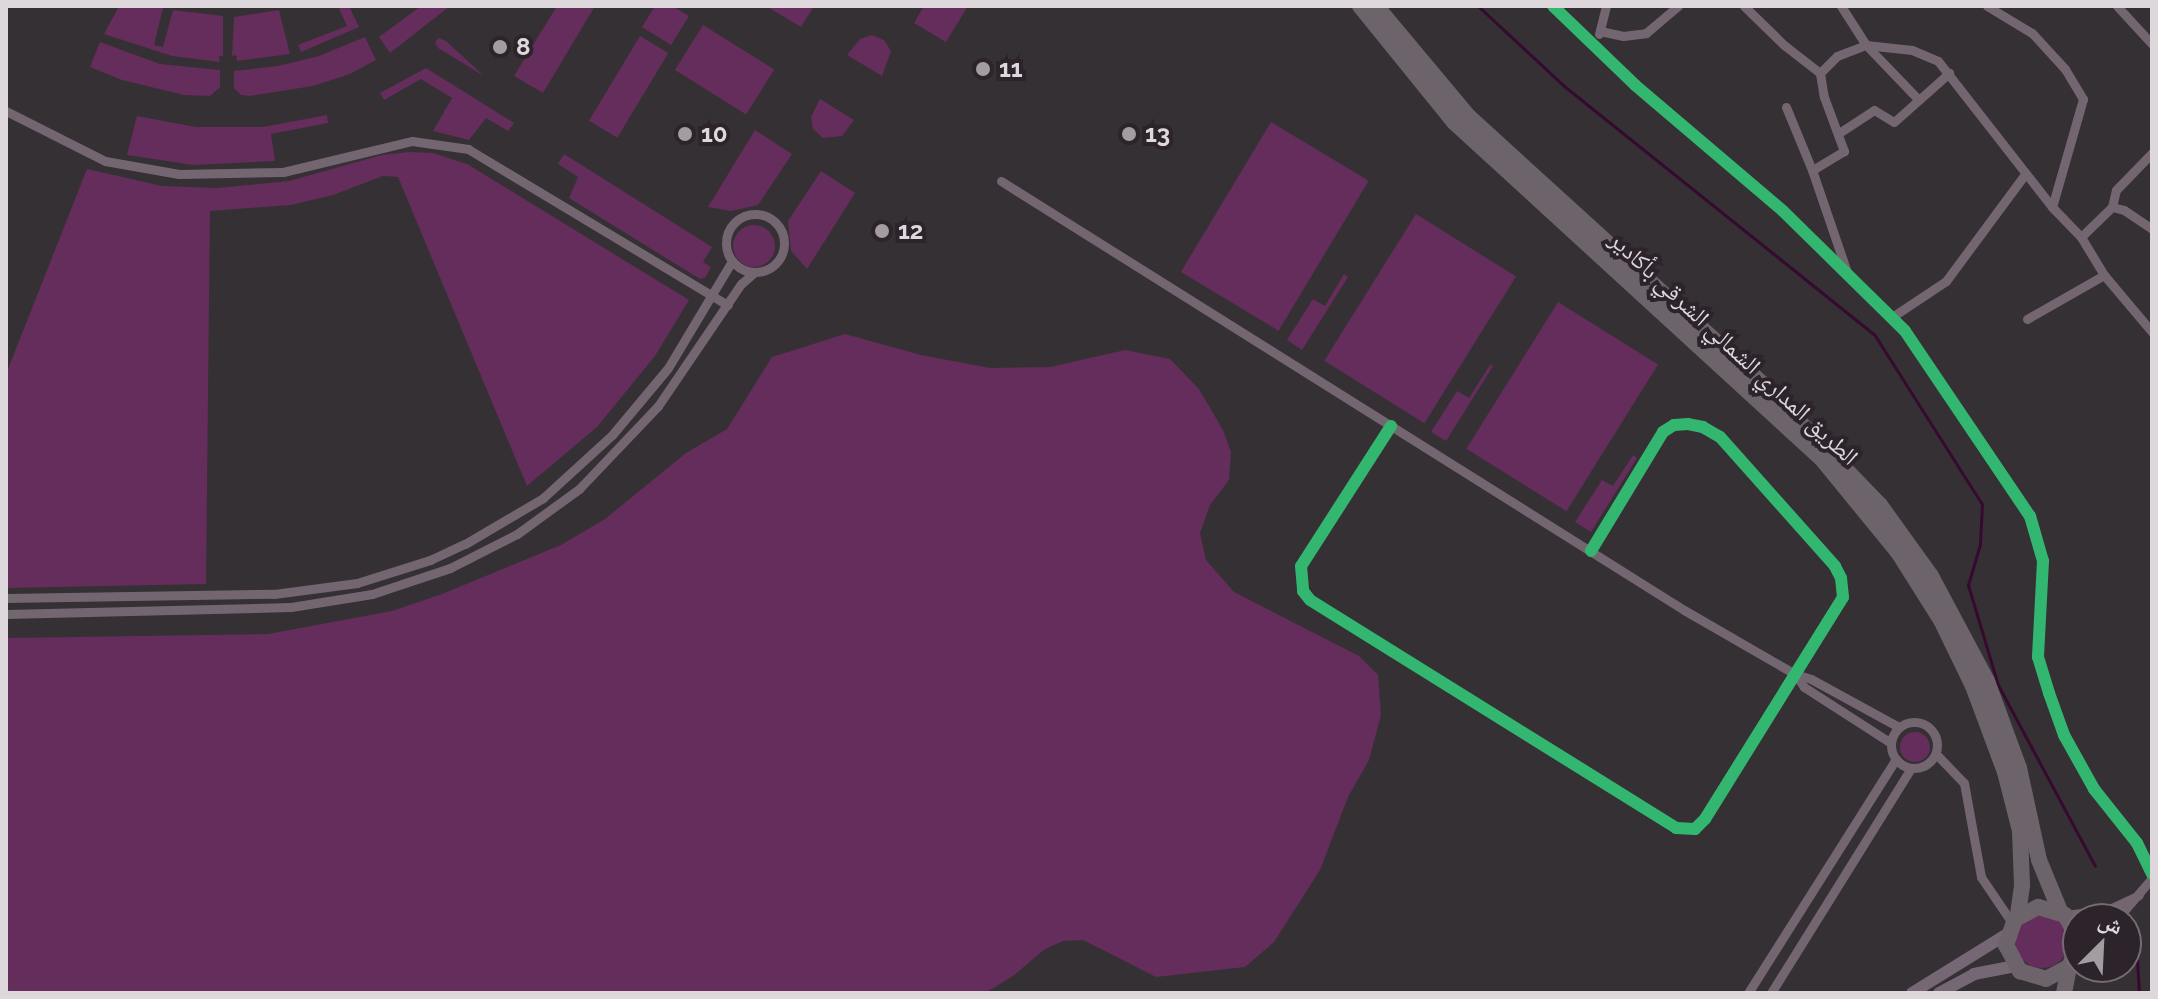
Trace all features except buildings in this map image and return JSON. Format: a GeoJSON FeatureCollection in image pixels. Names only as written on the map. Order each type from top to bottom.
{"type":"FeatureCollection","features":[{"type":"Feature","properties":{"kind":"highway","name":"الطريق المداري الشمالي الشرقي بأكادير"},"geometry":{"type":"LineString","coordinates":[[1360,6],[1454,122],[1821,458],[1898,552],[1960,660],[2001,760],[2020,831],[2022,886],[2012,924]]}},
{"type":"Feature","properties":{"kind":"highway","name":"الطريق المداري الشمالي الشرقي بأكادير"},"geometry":{"type":"LineString","coordinates":[[1376,6],[1468,116],[1763,384],[1880,505],[1931,576],[1987,681],[2019,768],[2039,860],[2062,911]]}},
{"type":"Feature","properties":{"kind":"highway"},"geometry":{"type":"LineString","coordinates":[[2033,993],[2006,945],[2012,924],[2038,907],[2062,913]]}},
{"type":"Feature","properties":{"kind":"highway"},"geometry":{"type":"LineString","coordinates":[[2017,969],[2046,979],[2062,965]]}},
{"type":"Feature","properties":{"kind":"street"},"geometry":{"type":"LineString","coordinates":[[1553,6],[1635,85],[1783,211],[1892,317],[2030,516],[2043,561],[2038,657],[2064,735],[2094,789],[2137,843],[2152,876],[2132,903]]}},
{"type":"Feature","properties":{"kind":"street"},"geometry":{"type":"LineString","coordinates":[[1595,46],[1606,6]]}},
{"type":"Feature","properties":{"kind":"street"},"geometry":{"type":"LineString","coordinates":[[1600,31],[1623,36],[1646,33],[1678,6]]}},
{"type":"Feature","properties":{"kind":"street"},"geometry":{"type":"LineString","coordinates":[[1744,6],[1784,45],[1820,73],[1824,97],[1839,133],[1843,155],[1812,170]]}},
{"type":"Feature","properties":{"kind":"street"},"geometry":{"type":"LineString","coordinates":[[1841,6],[1866,45],[1919,100]]}},
{"type":"Feature","properties":{"kind":"street"},"geometry":{"type":"LineString","coordinates":[[1987,6],[2032,33],[2065,69],[2083,99],[2052,207]]}},
{"type":"Feature","properties":{"kind":"street"},"geometry":{"type":"LineString","coordinates":[[2117,6],[2152,44]]}},
{"type":"Feature","properties":{"kind":"street"},"geometry":{"type":"LineString","coordinates":[[1820,73],[1837,56],[1866,45],[1926,54],[1949,73],[1980,117],[2052,207],[2081,237],[2104,275],[2152,332]]}},
{"type":"Feature","properties":{"kind":"street"},"geometry":{"type":"LineString","coordinates":[[1839,133],[1874,110],[1894,122],[1949,73]]}},
{"type":"Feature","properties":{"kind":"street"},"geometry":{"type":"LineString","coordinates":[[1786,107],[1812,170],[1848,274]]}},
{"type":"Feature","properties":{"kind":"street"},"geometry":{"type":"LineString","coordinates":[[6,111],[105,161],[179,174],[283,172],[412,141],[445,143],[468,149],[728,305]]}},
{"type":"Feature","properties":{"kind":"street"},"geometry":{"type":"LineString","coordinates":[[2081,237],[2112,207],[2116,190],[2152,153]]}},
{"type":"Feature","properties":{"kind":"street"},"geometry":{"type":"LineString","coordinates":[[1892,317],[1946,281],[2026,173]]}},
{"type":"Feature","properties":{"kind":"street"},"geometry":{"type":"LineString","coordinates":[[1001,181],[1591,551],[1795,674],[1811,679],[1897,726],[1910,722],[1926,725],[1937,738],[1936,754],[1926,765],[1911,768],[1896,759],[1891,743],[1897,726]]}},
{"type":"Feature","properties":{"kind":"street"},"geometry":{"type":"LineString","coordinates":[[2112,207],[2150,222]]}},
{"type":"Feature","properties":{"kind":"street"},"geometry":{"type":"LineString","coordinates":[[6,598],[274,594],[357,583],[430,560],[505,522],[543,498],[588,461],[632,414],[668,368],[732,261],[726,239],[734,223],[753,214],[770,219],[781,231],[784,247],[771,267],[755,272],[741,284],[658,406],[579,489],[517,534],[450,568],[372,594],[291,607],[6,614]]}},
{"type":"Feature","properties":{"kind":"street"},"geometry":{"type":"LineString","coordinates":[[732,261],[755,272]]}},
{"type":"Feature","properties":{"kind":"street"},"geometry":{"type":"LineString","coordinates":[[2027,319],[2104,275]]}},
{"type":"Feature","properties":{"kind":"street"},"geometry":{"type":"LineString","coordinates":[[1391,426],[1301,566],[1303,591],[1310,600],[1676,828],[1695,829],[1705,819],[1843,597],[1835,566],[1720,437],[1703,427],[1674,425],[1663,432],[1591,551]]}},
{"type":"Feature","properties":{"kind":"street"},"geometry":{"type":"LineString","coordinates":[[1795,674],[1804,687],[1891,743]]}},
{"type":"Feature","properties":{"kind":"street"},"geometry":{"type":"LineString","coordinates":[[1912,993],[2012,924],[1981,877],[1964,783],[1936,754]]}},
{"type":"Feature","properties":{"kind":"street"},"geometry":{"type":"LineString","coordinates":[[1748,993],[1896,759]]}},
{"type":"Feature","properties":{"kind":"street"},"geometry":{"type":"LineString","coordinates":[[1771,993],[1911,768]]}},
{"type":"Feature","properties":{"kind":"street"},"geometry":{"type":"LineString","coordinates":[[2122,903],[2139,895]]}},
{"type":"Feature","properties":{"kind":"street"},"geometry":{"type":"LineString","coordinates":[[1939,993],[1974,974],[2017,969]]}},
{"type":"Feature","properties":{"kind":"shaded area"},"geometry":{"type":"Polygon","coordinates":[[[119,6],[163,8],[154,45],[163,47],[173,10],[223,16],[223,56],[219,56],[220,62],[172,56],[104,34],[119,6]]]}},
{"type":"Feature","properties":{"kind":"shaded area"},"geometry":{"type":"Polygon","coordinates":[[[338,6],[349,6],[359,27],[301,52],[298,45],[347,26],[338,6]]]}},
{"type":"Feature","properties":{"kind":"shaded area"},"geometry":{"type":"Polygon","coordinates":[[[421,6],[450,6],[390,53],[379,37],[421,6]]]}},
{"type":"Feature","properties":{"kind":"shaded area"},"geometry":{"type":"Polygon","coordinates":[[[557,6],[595,6],[543,93],[514,76],[557,6]]]}},
{"type":"Feature","properties":{"kind":"shaded area"},"geometry":{"type":"Polygon","coordinates":[[[655,6],[672,6],[689,16],[671,45],[642,27],[655,6]]]}},
{"type":"Feature","properties":{"kind":"shaded area"},"geometry":{"type":"Polygon","coordinates":[[[766,6],[814,6],[801,27],[766,6]]]}},
{"type":"Feature","properties":{"kind":"shaded area"},"geometry":{"type":"Polygon","coordinates":[[[924,6],[968,6],[946,42],[914,23],[924,6]]]}},
{"type":"Feature","properties":{"kind":"shaded area"},"geometry":{"type":"Polygon","coordinates":[[[279,10],[290,54],[237,61],[236,55],[232,56],[234,17],[279,10]]]}},
{"type":"Feature","properties":{"kind":"shaded area"},"geometry":{"type":"Polygon","coordinates":[[[703,25],[774,70],[746,114],[675,70],[703,25]]]}},
{"type":"Feature","properties":{"kind":"shaded area"},"geometry":{"type":"Polygon","coordinates":[[[872,35],[884,40],[891,51],[882,76],[847,55],[860,39],[872,35]]]}},
{"type":"Feature","properties":{"kind":"shaded area"},"geometry":{"type":"Polygon","coordinates":[[[640,36],[668,53],[617,138],[589,121],[640,36]]]}},
{"type":"Feature","properties":{"kind":"shaded area"},"geometry":{"type":"Polygon","coordinates":[[[365,37],[376,60],[350,74],[313,86],[249,96],[241,95],[234,88],[234,71],[278,66],[319,56],[365,37]]]}},
{"type":"Feature","properties":{"kind":"shaded area"},"geometry":{"type":"Polygon","coordinates":[[[439,38],[484,76],[438,48],[435,42],[439,38]]]}},
{"type":"Feature","properties":{"kind":"shaded area"},"geometry":{"type":"Polygon","coordinates":[[[100,42],[160,64],[220,70],[220,87],[210,96],[184,95],[122,80],[90,67],[100,42]]]}},
{"type":"Feature","properties":{"kind":"shaded area"},"geometry":{"type":"Polygon","coordinates":[[[426,68],[514,123],[508,131],[486,118],[469,140],[433,131],[452,98],[421,79],[384,100],[380,93],[426,68]]]}},
{"type":"Feature","properties":{"kind":"shaded area"},"geometry":{"type":"Polygon","coordinates":[[[820,99],[854,120],[842,136],[823,138],[813,129],[811,117],[820,99]]]}},
{"type":"Feature","properties":{"kind":"shaded area"},"geometry":{"type":"Polygon","coordinates":[[[327,115],[328,123],[271,134],[275,161],[193,165],[127,155],[137,116],[196,127],[263,127],[327,115]]]}},
{"type":"Feature","properties":{"kind":"shaded area"},"geometry":{"type":"Polygon","coordinates":[[[1271,122],[1369,181],[1279,331],[1181,272],[1271,122]]]}},
{"type":"Feature","properties":{"kind":"shaded area"},"geometry":{"type":"Polygon","coordinates":[[[755,130],[792,154],[758,205],[731,211],[708,207],[755,130]]]}},
{"type":"Feature","properties":{"kind":"shaded area"},"geometry":{"type":"Polygon","coordinates":[[[433,153],[467,164],[689,300],[655,356],[597,427],[527,486],[398,177],[383,176],[333,195],[291,205],[210,211],[206,584],[6,588],[6,374],[87,169],[162,186],[217,188],[289,181],[382,155],[433,153]]]}},
{"type":"Feature","properties":{"kind":"shaded area"},"geometry":{"type":"Polygon","coordinates":[[[564,154],[712,247],[703,262],[711,267],[705,278],[700,279],[569,198],[578,177],[558,164],[564,154]]]}},
{"type":"Feature","properties":{"kind":"shaded area"},"geometry":{"type":"Polygon","coordinates":[[[821,171],[855,193],[807,269],[791,251],[788,221],[821,171]]]}},
{"type":"Feature","properties":{"kind":"shaded area"},"geometry":{"type":"Polygon","coordinates":[[[1416,214],[1516,277],[1424,423],[1324,361],[1416,214]]]}},
{"type":"Feature","properties":{"kind":"shaded area"},"geometry":{"type":"Polygon","coordinates":[[[754,225],[769,231],[775,246],[769,261],[754,267],[739,261],[733,246],[739,231],[754,225]]]}},
{"type":"Feature","properties":{"kind":"shaded area"},"geometry":{"type":"Polygon","coordinates":[[[1344,274],[1348,277],[1302,350],[1287,340],[1313,299],[1325,306],[1344,274]]]}},
{"type":"Feature","properties":{"kind":"shaded area"},"geometry":{"type":"Polygon","coordinates":[[[1558,302],[1658,365],[1566,511],[1466,449],[1558,302]]]}},
{"type":"Feature","properties":{"kind":"shaded area"},"geometry":{"type":"Polygon","coordinates":[[[845,334],[921,355],[990,368],[1050,367],[1125,350],[1170,359],[1199,389],[1223,430],[1231,452],[1229,480],[1210,505],[1200,533],[1206,560],[1234,592],[1359,656],[1378,675],[1381,715],[1369,760],[1348,797],[1320,870],[1274,942],[1245,967],[1156,977],[1083,940],[1063,941],[1045,949],[1013,976],[985,993],[6,993],[6,638],[268,634],[392,611],[442,594],[561,545],[605,519],[686,453],[727,429],[772,357],[845,334]]]}},
{"type":"Feature","properties":{"kind":"shaded area"},"geometry":{"type":"Polygon","coordinates":[[[1490,365],[1493,366],[1446,441],[1431,432],[1457,391],[1469,398],[1490,365]]]}},
{"type":"Feature","properties":{"kind":"shaded area"},"geometry":{"type":"Polygon","coordinates":[[[1633,455],[1637,458],[1591,532],[1575,522],[1602,480],[1613,486],[1633,455]]]}},
{"type":"Feature","properties":{"kind":"shaded area"},"geometry":{"type":"Polygon","coordinates":[[[1915,732],[1926,736],[1930,747],[1926,758],[1915,762],[1904,758],[1900,747],[1904,736],[1915,732]]]}},
{"type":"Feature","properties":{"kind":"shaded area"},"geometry":{"type":"Polygon","coordinates":[[[2042,914],[2061,922],[2061,960],[2042,968],[2023,960],[2015,941],[2023,922],[2042,914]]]}},
{"type":"Feature","properties":{"kind":"waterway"},"geometry":{"type":"LineString","coordinates":[[1478,6],[1564,86],[1874,334],[1982,504],[1980,544],[1968,585],[1998,685],[2095,866]]}},
{"type":"Feature","properties":{"kind":"waterway"},"geometry":{"type":"LineString","coordinates":[[2138,983],[2139,993]]}},
{"type":"Feature","properties":{"kind":"cycle path"},"geometry":{"type":"LineString","coordinates":[[1553,6],[1635,85],[1783,211],[1905,331],[2030,516],[2043,561],[2038,657],[2049,693],[2064,735],[2094,789],[2137,843],[2152,874]]}},
{"type":"Feature","properties":{"kind":"cycle path"},"geometry":{"type":"LineString","coordinates":[[1391,426],[1301,566],[1303,591],[1310,600],[1676,828],[1695,829],[1705,819],[1843,597],[1841,578],[1835,566],[1720,437],[1703,427],[1688,424],[1674,425],[1663,432],[1591,551]]}},
{"type":"Feature","properties":{"kind":"place","name":"8"},"geometry":{"type":"Point","coordinates":[500,47]}},
{"type":"Feature","properties":{"kind":"place","name":"11"},"geometry":{"type":"Point","coordinates":[983,69]}},
{"type":"Feature","properties":{"kind":"place","name":"10"},"geometry":{"type":"Point","coordinates":[685,134]}},
{"type":"Feature","properties":{"kind":"place","name":"13"},"geometry":{"type":"Point","coordinates":[1129,134]}},
{"type":"Feature","properties":{"kind":"place","name":"12"},"geometry":{"type":"Point","coordinates":[882,231]}}]}
